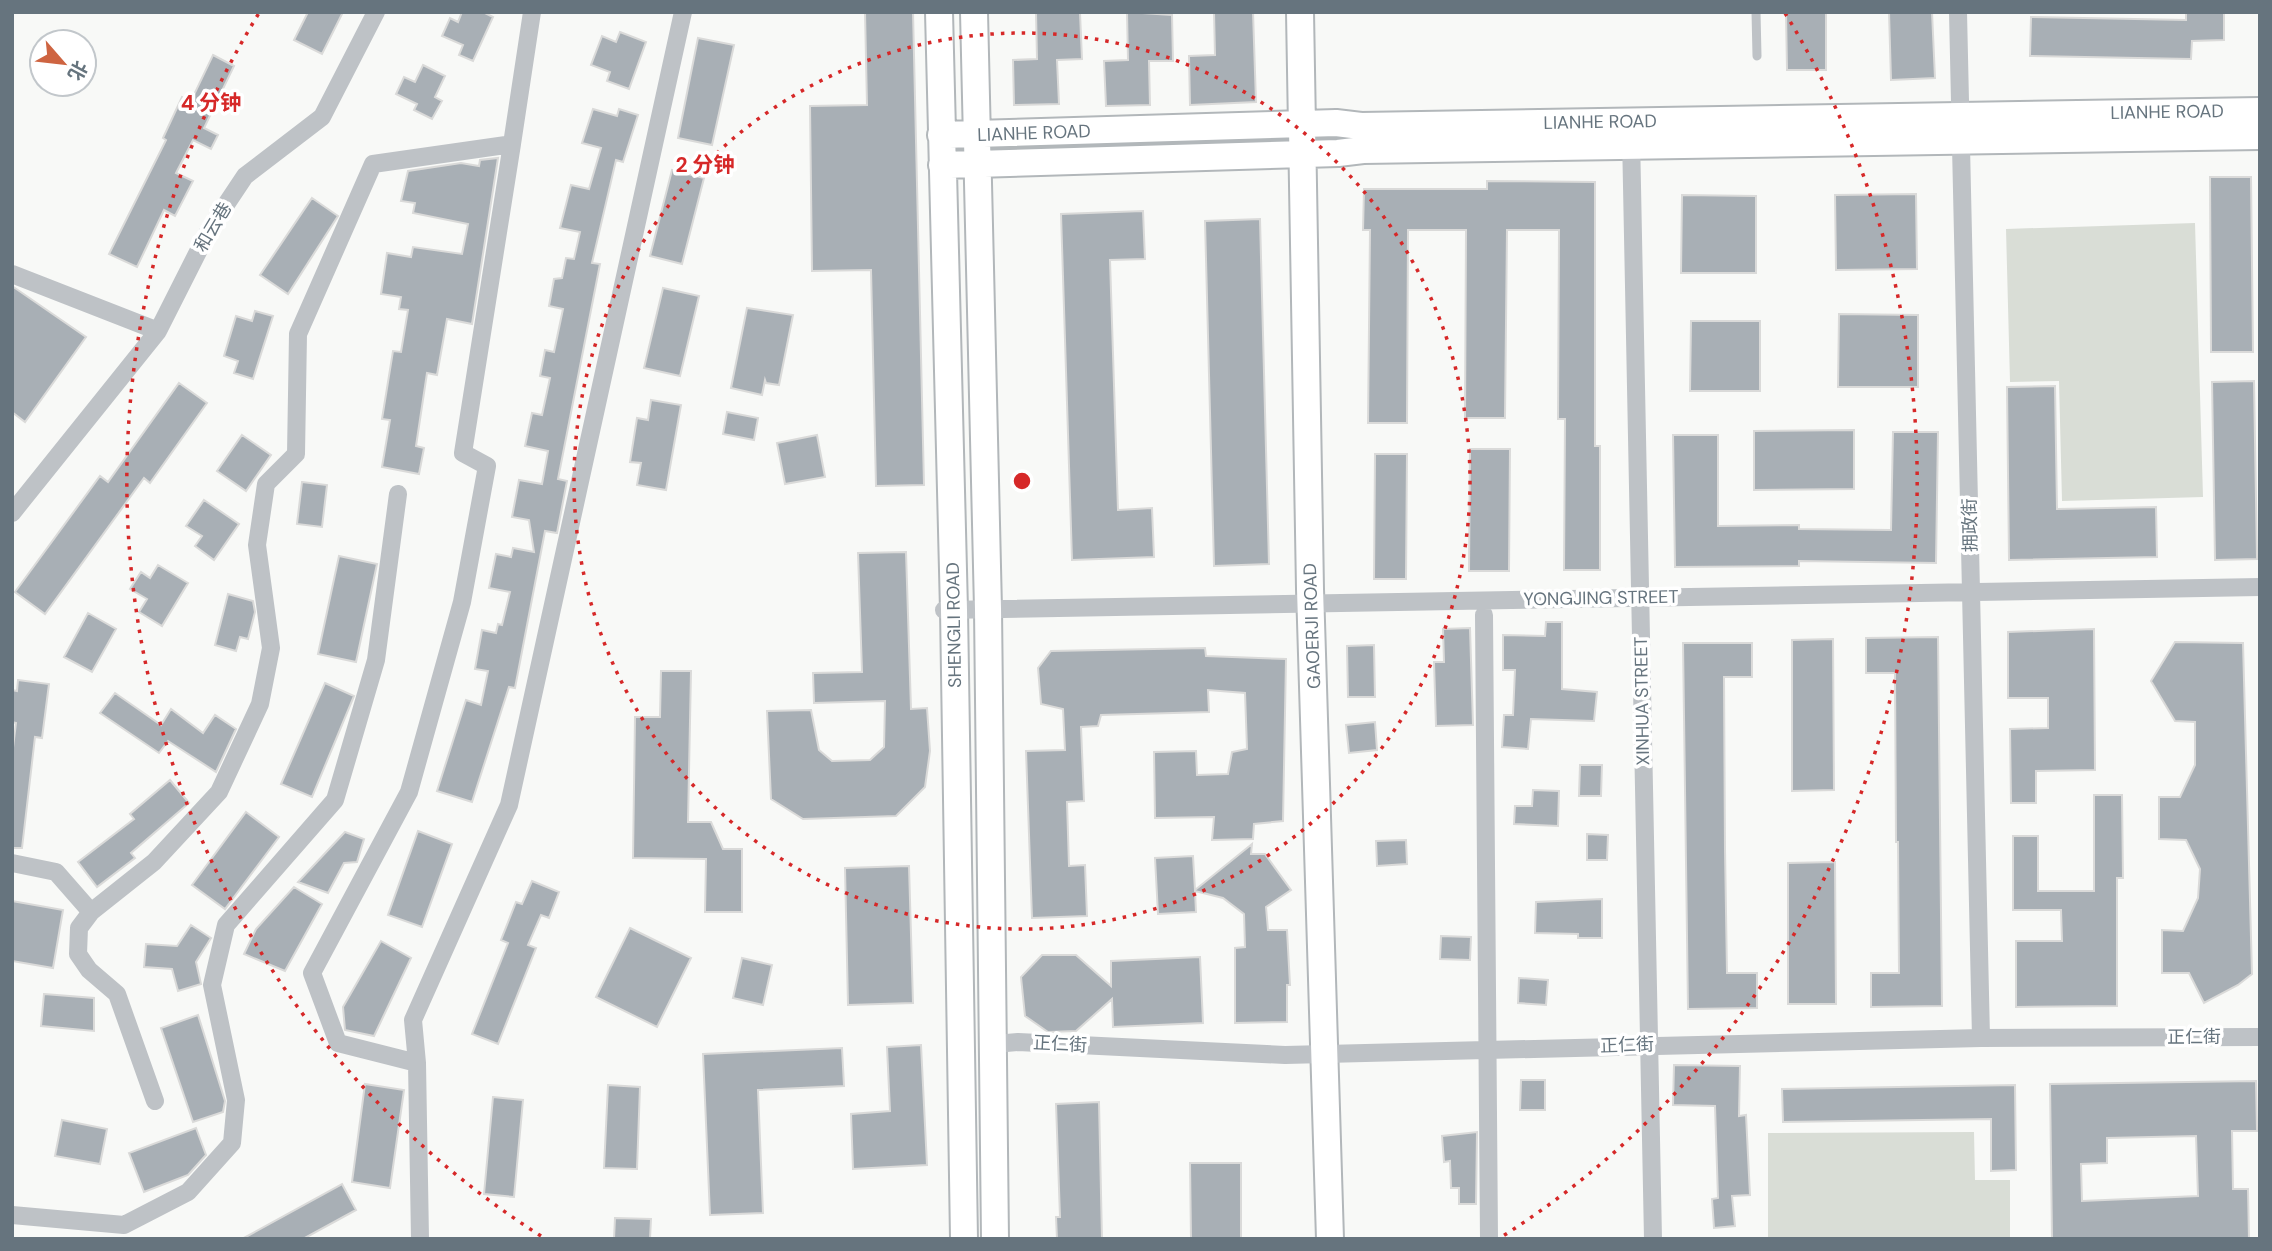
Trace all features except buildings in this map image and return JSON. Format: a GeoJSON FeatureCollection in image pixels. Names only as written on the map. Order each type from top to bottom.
{"type":"FeatureCollection","features":[{"type":"Feature","properties":{"kind":"main road","name":"SHENGLI ROAD"},"geometry":{"type":"LineString","coordinates":[[939,12],[948,610],[964,1239]]}},
{"type":"Feature","properties":{"kind":"main road","name":"SHENGLI ROAD"},"geometry":{"type":"LineString","coordinates":[[974,12],[979,135],[988,609],[995,1044],[995,1239]]}},
{"type":"Feature","properties":{"kind":"main road","name":"GAOERJI ROAD"},"geometry":{"type":"LineString","coordinates":[[1300,12],[1311,604],[1330,1239]]}},
{"type":"Feature","properties":{"kind":"main road","name":"LIANHE ROAD"},"geometry":{"type":"LineString","coordinates":[[942,165],[1302,154],[1631,134],[1960,128],[2260,111]]}},
{"type":"Feature","properties":{"kind":"main road","name":"LIANHE ROAD"},"geometry":{"type":"LineString","coordinates":[[942,135],[1301,124],[1631,134]]}},
{"type":"Feature","properties":{"kind":"main road","name":"LIANHE ROAD"},"geometry":{"type":"LineString","coordinates":[[1960,128],[2260,136]]}},
{"type":"Feature","properties":{"kind":"street","name":"和云巷"},"geometry":{"type":"LineString","coordinates":[[12,513],[158,331],[209,230],[245,176],[322,117],[376,12]]}},
{"type":"Feature","properties":{"kind":"street"},"geometry":{"type":"LineString","coordinates":[[416,1063],[338,1043],[312,973],[409,792],[462,602],[487,466],[463,453],[532,12]]}},
{"type":"Feature","properties":{"kind":"street"},"geometry":{"type":"LineString","coordinates":[[420,1239],[416,1063],[412,1020],[509,805],[683,12]]}},
{"type":"Feature","properties":{"kind":"street","name":"拥政街"},"geometry":{"type":"LineString","coordinates":[[1958,12],[1981,1038]]}},
{"type":"Feature","properties":{"kind":"street","name":"XINHUA STREET"},"geometry":{"type":"LineString","coordinates":[[1631,134],[1653,1239]]}},
{"type":"Feature","properties":{"kind":"street"},"geometry":{"type":"LineString","coordinates":[[155,1101],[117,994],[89,970],[78,954],[79,928],[91,912],[154,862],[219,792],[260,704],[271,648],[257,545],[267,484],[296,454],[298,334],[373,164],[512,144]]}},
{"type":"Feature","properties":{"kind":"street"},"geometry":{"type":"LineString","coordinates":[[12,274],[158,331]]}},
{"type":"Feature","properties":{"kind":"street"},"geometry":{"type":"LineString","coordinates":[[12,1216],[124,1225],[188,1192],[232,1143],[236,1100],[212,985],[226,925],[335,800],[376,660],[398,494]]}},
{"type":"Feature","properties":{"kind":"street","name":"YONGJING STREET"},"geometry":{"type":"LineString","coordinates":[[948,610],[2260,587]]}},
{"type":"Feature","properties":{"kind":"street"},"geometry":{"type":"LineString","coordinates":[[1484,615],[1489,1239]]}},
{"type":"Feature","properties":{"kind":"street"},"geometry":{"type":"LineString","coordinates":[[12,863],[56,872],[91,912]]}},
{"type":"Feature","properties":{"kind":"street","name":"正仁街"},"geometry":{"type":"LineString","coordinates":[[995,1044],[1018,1042],[1285,1055],[1981,1038],[2260,1037]]}},
{"type":"Feature","properties":{"kind":"lane"},"geometry":{"type":"LineString","coordinates":[[1756,12],[1757,56]]}},
{"type":"Feature","properties":{"kind":"shaded area"},"geometry":{"type":"Polygon","coordinates":[[[2195,223],[2203,497],[2062,501],[2059,381],[2010,382],[2006,229],[2195,223]]]}},
{"type":"Feature","properties":{"kind":"shaded area"},"geometry":{"type":"Polygon","coordinates":[[[1974,1132],[1975,1180],[2010,1180],[2010,1239],[1768,1239],[1768,1133],[1974,1132]]]}}]}
